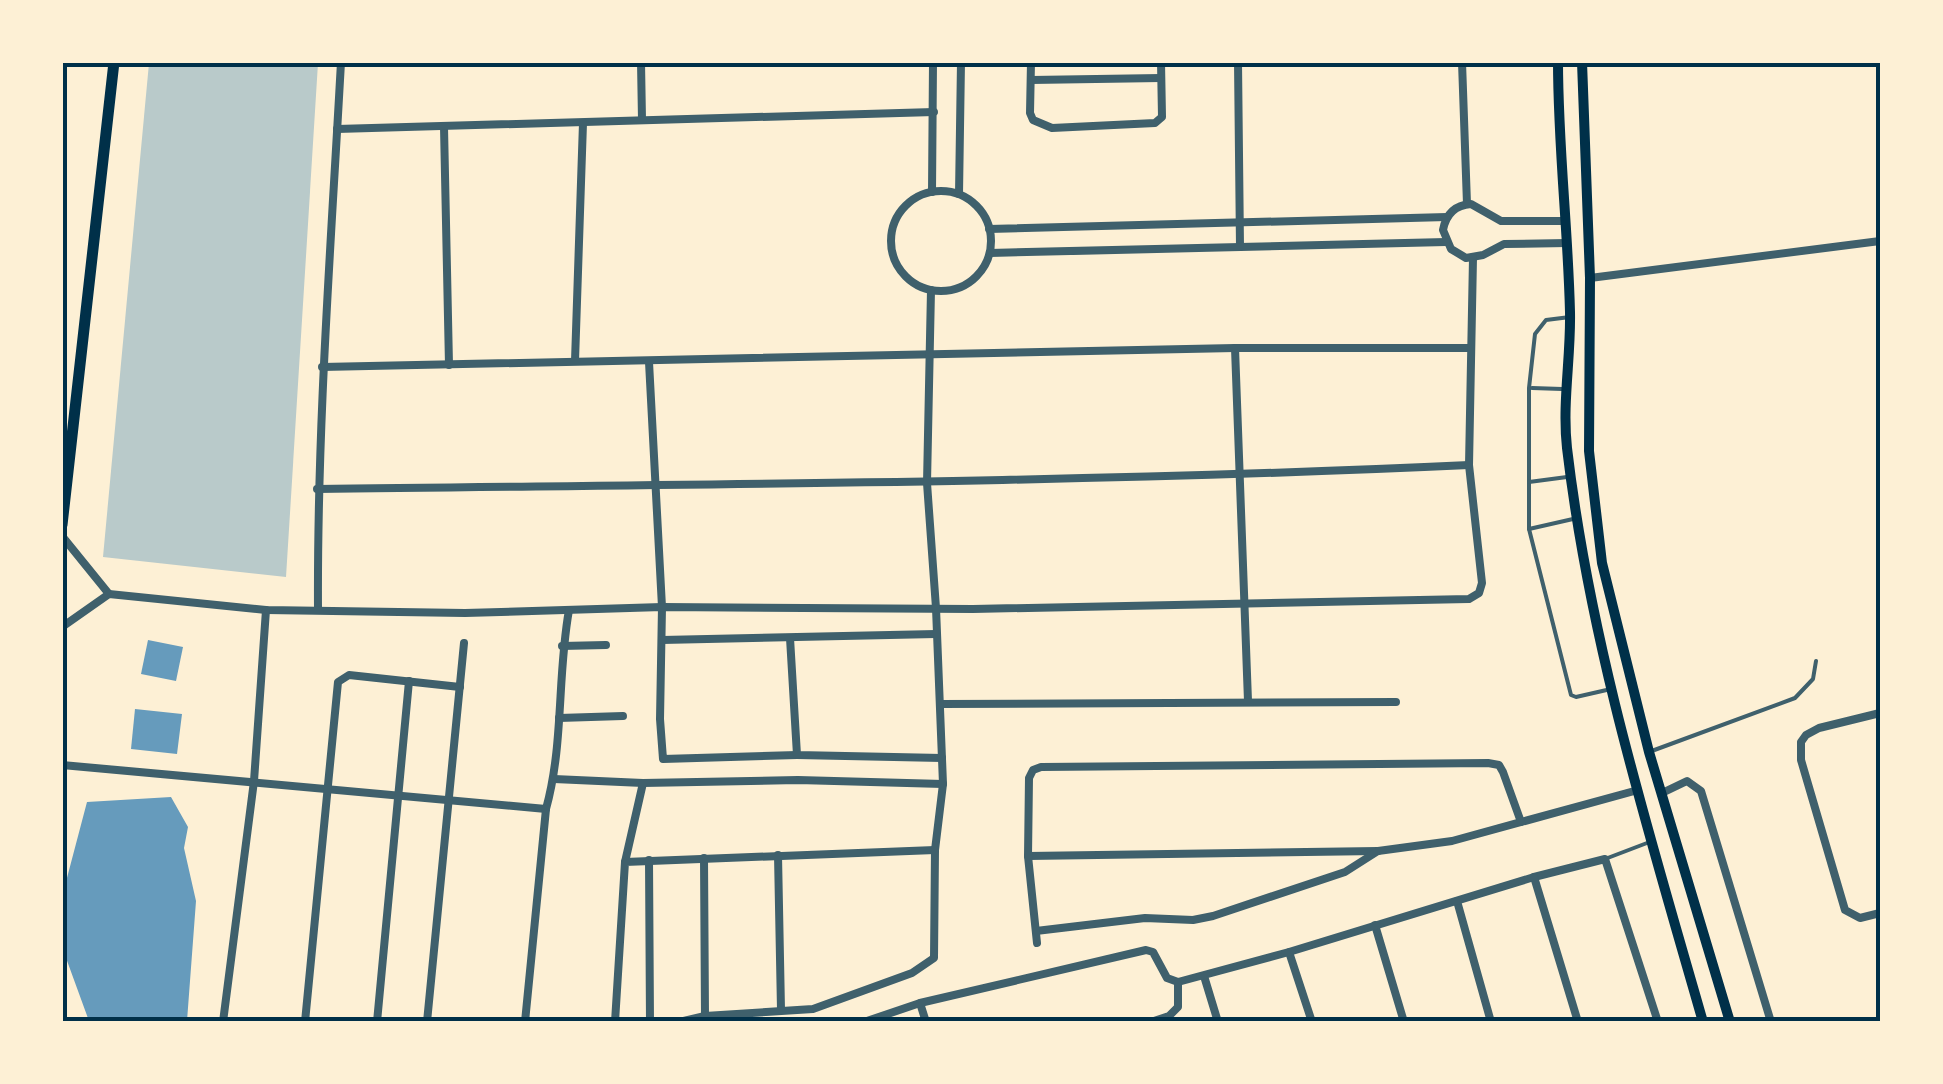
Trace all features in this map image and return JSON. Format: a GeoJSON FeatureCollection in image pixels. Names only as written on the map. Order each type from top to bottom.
{"type":"FeatureCollection","features":[{"type":"Feature","properties":{"kind":"highway"},"geometry":{"type":"LineString","coordinates":[[62,525],[114,62]]}},
{"type":"Feature","properties":{"kind":"main road"},"geometry":{"type":"LineString","coordinates":[[1558,62],[1570,316],[1566,437],[1577,518],[1611,689],[1703,1022]]}},
{"type":"Feature","properties":{"kind":"main road"},"geometry":{"type":"LineString","coordinates":[[1582,62],[1590,278],[1589,451],[1602,563],[1649,752],[1730,1022]]}},
{"type":"Feature","properties":{"kind":"main road"},"geometry":{"type":"LineString","coordinates":[[1558,103],[1582,101]]}},
{"type":"Feature","properties":{"kind":"street"},"geometry":{"type":"LineString","coordinates":[[318,609],[322,367],[341,62]]}},
{"type":"Feature","properties":{"kind":"street"},"geometry":{"type":"LineString","coordinates":[[642,62],[642,120]]}},
{"type":"Feature","properties":{"kind":"street"},"geometry":{"type":"LineString","coordinates":[[932,192],[933,62]]}},
{"type":"Feature","properties":{"kind":"street"},"geometry":{"type":"LineString","coordinates":[[959,194],[960,62]]}},
{"type":"Feature","properties":{"kind":"street"},"geometry":{"type":"LineString","coordinates":[[1031,62],[1033,120],[1052,128],[1155,123],[1162,117],[1161,62]]}},
{"type":"Feature","properties":{"kind":"street"},"geometry":{"type":"LineString","coordinates":[[1238,62],[1240,247]]}},
{"type":"Feature","properties":{"kind":"street"},"geometry":{"type":"LineString","coordinates":[[1462,62],[1467,204]]}},
{"type":"Feature","properties":{"kind":"street"},"geometry":{"type":"LineString","coordinates":[[1031,80],[1161,78]]}},
{"type":"Feature","properties":{"kind":"street"},"geometry":{"type":"LineString","coordinates":[[338,130],[934,112]]}},
{"type":"Feature","properties":{"kind":"street"},"geometry":{"type":"LineString","coordinates":[[576,361],[583,123]]}},
{"type":"Feature","properties":{"kind":"street"},"geometry":{"type":"LineString","coordinates":[[444,127],[449,365]]}},
{"type":"Feature","properties":{"kind":"street"},"geometry":{"type":"LineString","coordinates":[[932,192],[959,194],[976,205],[990,229],[990,253],[984,267],[961,287],[930,290],[905,276],[896,265],[891,237],[901,210],[912,200],[932,192]]}},
{"type":"Feature","properties":{"kind":"street"},"geometry":{"type":"LineString","coordinates":[[1564,221],[1501,221],[1480,206],[1467,204],[1446,217],[1443,230],[1446,242],[1458,255],[1473,258],[1504,244],[1567,243]]}},
{"type":"Feature","properties":{"kind":"street"},"geometry":{"type":"LineString","coordinates":[[990,229],[1446,217]]}},
{"type":"Feature","properties":{"kind":"street"},"geometry":{"type":"LineString","coordinates":[[1590,278],[1880,241]]}},
{"type":"Feature","properties":{"kind":"street"},"geometry":{"type":"LineString","coordinates":[[990,253],[1446,242]]}},
{"type":"Feature","properties":{"kind":"street"},"geometry":{"type":"LineString","coordinates":[[62,628],[108,594],[266,610],[465,613],[1474,597],[1482,583],[1469,465],[1473,258]]}},
{"type":"Feature","properties":{"kind":"street"},"geometry":{"type":"LineString","coordinates":[[679,1022],[705,1016],[814,1009],[929,964],[934,958],[936,850],[943,784],[927,484],[930,290]]}},
{"type":"Feature","properties":{"kind":"street"},"geometry":{"type":"LineString","coordinates":[[322,367],[1235,348],[1469,348]]}},
{"type":"Feature","properties":{"kind":"street"},"geometry":{"type":"LineString","coordinates":[[1235,348],[1248,700]]}},
{"type":"Feature","properties":{"kind":"street"},"geometry":{"type":"LineString","coordinates":[[649,362],[662,607],[663,759],[797,755],[942,758]]}},
{"type":"Feature","properties":{"kind":"street"},"geometry":{"type":"LineString","coordinates":[[318,489],[927,484],[1469,465]]}},
{"type":"Feature","properties":{"kind":"street"},"geometry":{"type":"LineString","coordinates":[[62,536],[108,594]]}},
{"type":"Feature","properties":{"kind":"street"},"geometry":{"type":"LineString","coordinates":[[223,1022],[254,782],[266,610]]}},
{"type":"Feature","properties":{"kind":"street"},"geometry":{"type":"LineString","coordinates":[[525,1022],[546,809],[554,779],[562,646],[569,610]]}},
{"type":"Feature","properties":{"kind":"street"},"geometry":{"type":"LineString","coordinates":[[662,640],[936,634]]}},
{"type":"Feature","properties":{"kind":"street"},"geometry":{"type":"LineString","coordinates":[[790,638],[797,755]]}},
{"type":"Feature","properties":{"kind":"street"},"geometry":{"type":"LineString","coordinates":[[428,1022],[464,643]]}},
{"type":"Feature","properties":{"kind":"street"},"geometry":{"type":"LineString","coordinates":[[562,646],[606,646]]}},
{"type":"Feature","properties":{"kind":"street"},"geometry":{"type":"LineString","coordinates":[[305,1022],[341,677],[460,688]]}},
{"type":"Feature","properties":{"kind":"street"},"geometry":{"type":"LineString","coordinates":[[377,1022],[409,681]]}},
{"type":"Feature","properties":{"kind":"street"},"geometry":{"type":"LineString","coordinates":[[941,704],[1396,702]]}},
{"type":"Feature","properties":{"kind":"street"},"geometry":{"type":"LineString","coordinates":[[1880,713],[1812,732],[1801,742],[1800,760],[1845,910],[1860,918],[1880,913]]}},
{"type":"Feature","properties":{"kind":"street"},"geometry":{"type":"LineString","coordinates":[[559,718],[623,716]]}},
{"type":"Feature","properties":{"kind":"street"},"geometry":{"type":"LineString","coordinates":[[1038,943],[1028,856],[1029,778],[1032,770],[1041,767],[1488,762],[1499,765],[1503,772],[1521,822]]}},
{"type":"Feature","properties":{"kind":"street"},"geometry":{"type":"LineString","coordinates":[[62,765],[546,809]]}},
{"type":"Feature","properties":{"kind":"street"},"geometry":{"type":"LineString","coordinates":[[554,779],[943,784]]}},
{"type":"Feature","properties":{"kind":"street"},"geometry":{"type":"LineString","coordinates":[[1662,793],[1687,781],[1701,791],[1771,1022]]}},
{"type":"Feature","properties":{"kind":"street"},"geometry":{"type":"LineString","coordinates":[[615,1022],[625,862],[643,783]]}},
{"type":"Feature","properties":{"kind":"street"},"geometry":{"type":"LineString","coordinates":[[1028,856],[1378,852],[1452,841],[1638,790]]}},
{"type":"Feature","properties":{"kind":"street"},"geometry":{"type":"LineString","coordinates":[[625,862],[936,850]]}},
{"type":"Feature","properties":{"kind":"street"},"geometry":{"type":"LineString","coordinates":[[1036,931],[1145,918],[1192,920],[1214,916],[1345,872],[1378,852]]}},
{"type":"Feature","properties":{"kind":"street"},"geometry":{"type":"LineString","coordinates":[[778,855],[781,1010]]}},
{"type":"Feature","properties":{"kind":"street"},"geometry":{"type":"LineString","coordinates":[[704,858],[705,1016]]}},
{"type":"Feature","properties":{"kind":"street"},"geometry":{"type":"LineString","coordinates":[[864,1022],[920,1002],[1146,950],[1153,952],[1166,978],[1178,982],[1605,858],[1658,1022]]}},
{"type":"Feature","properties":{"kind":"street"},"geometry":{"type":"LineString","coordinates":[[648,860],[650,1022]]}},
{"type":"Feature","properties":{"kind":"street"},"geometry":{"type":"LineString","coordinates":[[1534,878],[1578,1022]]}},
{"type":"Feature","properties":{"kind":"street"},"geometry":{"type":"LineString","coordinates":[[1457,901],[1491,1022]]}},
{"type":"Feature","properties":{"kind":"street"},"geometry":{"type":"LineString","coordinates":[[1375,925],[1404,1022]]}},
{"type":"Feature","properties":{"kind":"street"},"geometry":{"type":"LineString","coordinates":[[1289,952],[1312,1022]]}},
{"type":"Feature","properties":{"kind":"street"},"geometry":{"type":"LineString","coordinates":[[1204,976],[1218,1022]]}},
{"type":"Feature","properties":{"kind":"street"},"geometry":{"type":"LineString","coordinates":[[1151,1022],[1169,1016],[1178,1007],[1178,982]]}},
{"type":"Feature","properties":{"kind":"street"},"geometry":{"type":"LineString","coordinates":[[920,1002],[926,1022]]}},
{"type":"Feature","properties":{"kind":"lane"},"geometry":{"type":"LineString","coordinates":[[1570,316],[1546,320],[1535,334],[1529,388],[1529,529],[1571,695],[1611,689]]}},
{"type":"Feature","properties":{"kind":"lane"},"geometry":{"type":"LineString","coordinates":[[1529,388],[1567,389]]}},
{"type":"Feature","properties":{"kind":"lane"},"geometry":{"type":"LineString","coordinates":[[1529,482],[1571,476]]}},
{"type":"Feature","properties":{"kind":"lane"},"geometry":{"type":"LineString","coordinates":[[1529,529],[1577,518]]}},
{"type":"Feature","properties":{"kind":"lane"},"geometry":{"type":"LineString","coordinates":[[1649,752],[1794,698],[1813,678],[1816,661]]}},
{"type":"Feature","properties":{"kind":"lane"},"geometry":{"type":"LineString","coordinates":[[1605,858],[1652,842]]}},
{"type":"Feature","properties":{"kind":"shaded area"},"geometry":{"type":"Polygon","coordinates":[[[149,63],[318,63],[286,577],[103,557],[149,63]]]}},
{"type":"Feature","properties":{"kind":"water"},"geometry":{"type":"Polygon","coordinates":[[[148,640],[183,647],[176,681],[141,674],[148,640]]]}},
{"type":"Feature","properties":{"kind":"water"},"geometry":{"type":"Polygon","coordinates":[[[135,709],[182,714],[177,754],[131,749],[135,709]]]}},
{"type":"Feature","properties":{"kind":"water"},"geometry":{"type":"Polygon","coordinates":[[[171,797],[188,827],[184,848],[196,901],[187,1021],[89,1021],[62,947],[63,893],[87,802],[171,797]]]}}]}
